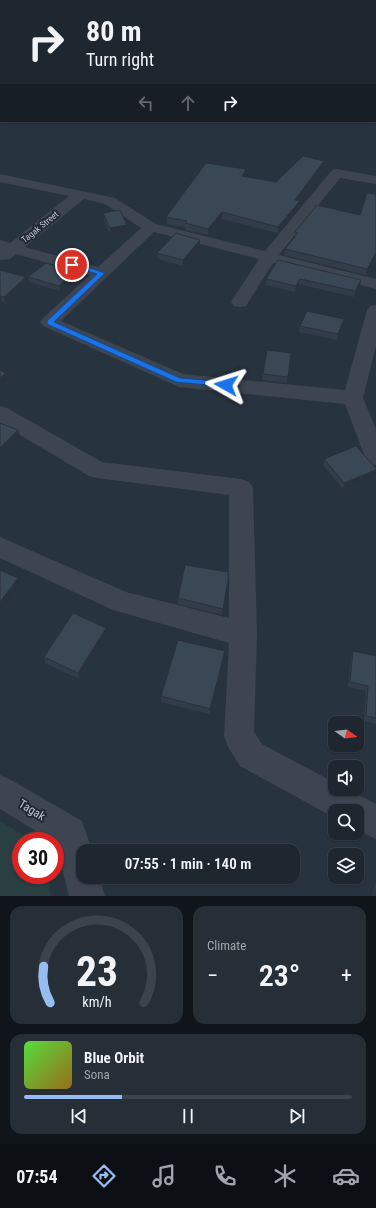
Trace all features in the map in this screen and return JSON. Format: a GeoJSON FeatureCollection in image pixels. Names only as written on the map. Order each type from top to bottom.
{"type":"FeatureCollection","features":[{"type":"Feature","properties":{"kind":"street"},"geometry":{"type":"LineString","coordinates":[[240,302],[268,258],[337,173],[376,180]]}},
{"type":"Feature","properties":{"kind":"street"},"geometry":{"type":"LineString","coordinates":[[0,178],[110,201],[151,227],[268,258],[376,284]]}},
{"type":"Feature","properties":{"kind":"street","name":"Tagak Street"},"geometry":{"type":"LineString","coordinates":[[0,259],[6,247],[80,194]]}},
{"type":"Feature","properties":{"kind":"street"},"geometry":{"type":"LineString","coordinates":[[151,227],[50,322],[179,380],[352,398]]}},
{"type":"Feature","properties":{"kind":"street"},"geometry":{"type":"LineString","coordinates":[[6,247],[102,273]]}},
{"type":"Feature","properties":{"kind":"street"},"geometry":{"type":"LineString","coordinates":[[376,310],[352,398],[376,457]]}},
{"type":"Feature","properties":{"kind":"street"},"geometry":{"type":"LineString","coordinates":[[0,413],[97,470],[241,488],[243,634],[239,736],[251,755],[341,804]]}},
{"type":"Feature","properties":{"kind":"street"},"geometry":{"type":"LineString","coordinates":[[0,547],[122,602],[243,634]]}},
{"type":"Feature","properties":{"kind":"street","name":"Tagak"},"geometry":{"type":"LineString","coordinates":[[0,790],[70,833],[87,896]]}},
{"type":"Feature","properties":{"kind":"street"},"geometry":{"type":"LineString","coordinates":[[364,816],[376,822]]}},
{"type":"Feature","properties":{"kind":"green space"},"geometry":{"type":"Polygon","coordinates":[[[0,821],[18,832],[12,832],[12,884],[49,884],[51,896],[0,896],[0,821]]]}},
{"type":"Feature","properties":{"kind":"building"},"geometry":{"type":"Polygon","coordinates":[[[303,156],[324,161],[295,200],[300,201],[278,227],[222,212],[208,229],[185,223],[187,221],[166,217],[206,163],[246,169],[242,176],[276,182],[303,156]]]}},
{"type":"Feature","properties":{"kind":"building"},"geometry":{"type":"Polygon","coordinates":[[[367,193],[376,194],[376,253],[367,269],[285,249],[298,233],[295,232],[317,205],[360,215],[367,193]]]}},
{"type":"Feature","properties":{"kind":"building"},"geometry":{"type":"Polygon","coordinates":[[[120,210],[127,225],[110,228],[103,213],[120,210]]]}},
{"type":"Feature","properties":{"kind":"building"},"geometry":{"type":"Polygon","coordinates":[[[176,233],[200,240],[183,260],[157,253],[176,233]]]}},
{"type":"Feature","properties":{"kind":"building"},"geometry":{"type":"Polygon","coordinates":[[[278,260],[361,280],[355,291],[300,279],[296,286],[266,279],[278,260]]]}},
{"type":"Feature","properties":{"kind":"building"},"geometry":{"type":"Polygon","coordinates":[[[46,263],[74,272],[59,286],[28,277],[46,263]]]}},
{"type":"Feature","properties":{"kind":"building"},"geometry":{"type":"Polygon","coordinates":[[[0,270],[26,277],[4,297],[0,296],[0,270]]]}},
{"type":"Feature","properties":{"kind":"building"},"geometry":{"type":"Polygon","coordinates":[[[307,311],[344,319],[338,334],[300,326],[307,311]]]}},
{"type":"Feature","properties":{"kind":"building"},"geometry":{"type":"Polygon","coordinates":[[[267,350],[291,353],[288,377],[263,374],[267,350]]]}},
{"type":"Feature","properties":{"kind":"building"},"geometry":{"type":"Polygon","coordinates":[[[0,370],[6,373],[0,378],[0,370]]]}},
{"type":"Feature","properties":{"kind":"building"},"geometry":{"type":"Polygon","coordinates":[[[0,423],[18,430],[0,448],[0,423]]]}},
{"type":"Feature","properties":{"kind":"building"},"geometry":{"type":"Polygon","coordinates":[[[356,446],[376,468],[376,470],[344,483],[324,459],[356,446]]]}},
{"type":"Feature","properties":{"kind":"building"},"geometry":{"type":"Polygon","coordinates":[[[185,565],[228,572],[228,581],[223,609],[178,598],[185,565]]]}},
{"type":"Feature","properties":{"kind":"building"},"geometry":{"type":"Polygon","coordinates":[[[0,570],[18,578],[0,602],[0,570]]]}},
{"type":"Feature","properties":{"kind":"building"},"geometry":{"type":"Polygon","coordinates":[[[73,613],[106,628],[78,673],[44,657],[73,613]]]}},
{"type":"Feature","properties":{"kind":"building"},"geometry":{"type":"Polygon","coordinates":[[[178,640],[225,651],[210,709],[161,696],[178,640]]]}},
{"type":"Feature","properties":{"kind":"building"},"geometry":{"type":"Polygon","coordinates":[[[353,651],[376,656],[376,718],[366,716],[368,686],[350,682],[353,651]]]}},
{"type":"Feature","properties":{"kind":"route"},"geometry":{"type":"LineString","coordinates":[[72,265],[102,273],[50,322],[179,380],[226,385]]}}]}
